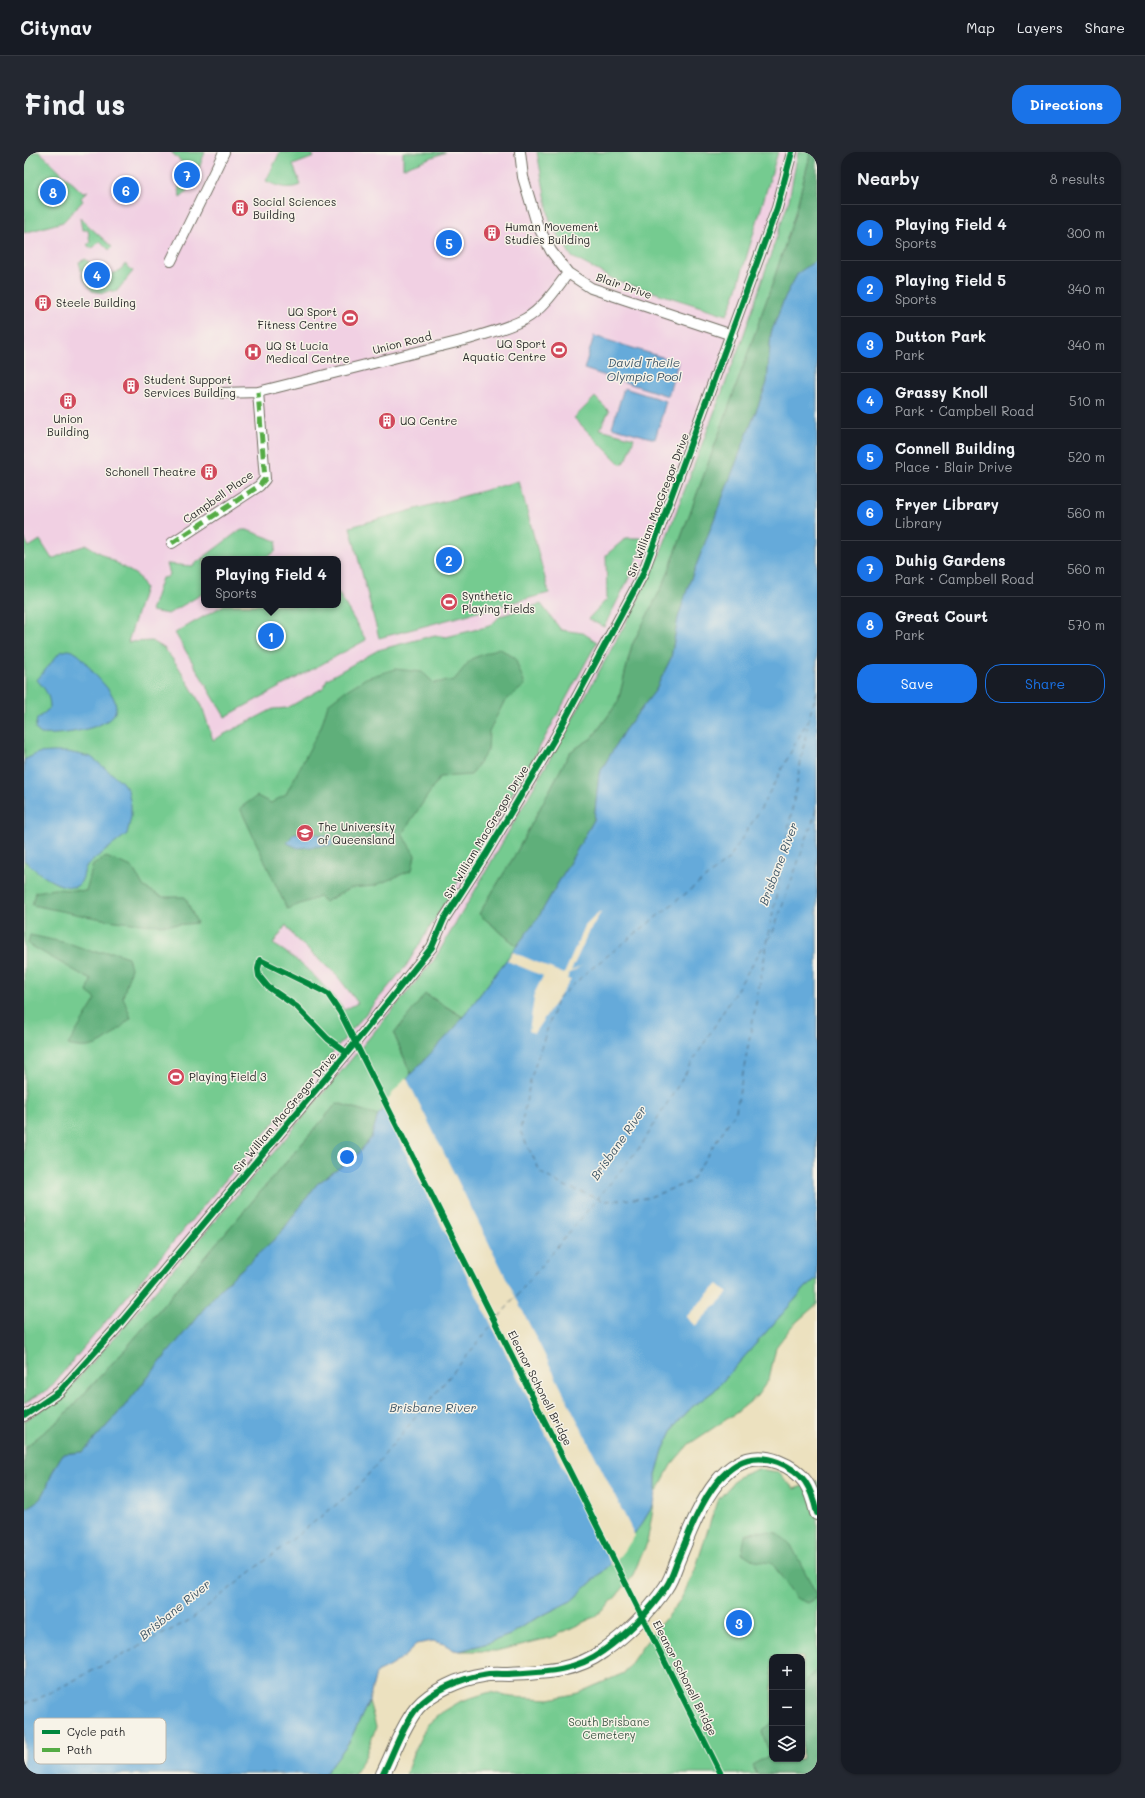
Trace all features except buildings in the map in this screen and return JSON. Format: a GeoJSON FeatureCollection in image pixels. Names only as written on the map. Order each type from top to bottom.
{"type":"FeatureCollection","features":[{"type":"Feature","properties":{"kind":"street"},"geometry":{"type":"LineString","coordinates":[[171,261],[224,152]]}},
{"type":"Feature","properties":{"kind":"street","name":"Blair Drive"},"geometry":{"type":"LineString","coordinates":[[520,152],[523,177],[537,224],[550,251],[568,274],[591,288],[732,335]]}},
{"type":"Feature","properties":{"kind":"street","name":"Sir William MacGregor Drive"},"geometry":{"type":"LineString","coordinates":[[24,1416],[59,1392],[114,1331],[351,1048],[432,947],[444,919],[486,854],[555,738],[642,576],[778,208],[792,152]]}},
{"type":"Feature","properties":{"kind":"street","name":"Union Road"},"geometry":{"type":"LineString","coordinates":[[222,393],[258,392],[469,339],[503,328],[526,318],[543,304],[568,274]]}},
{"type":"Feature","properties":{"kind":"street","name":"Campbell Place"},"geometry":{"type":"LineString","coordinates":[[172,543],[259,486],[265,479],[258,392]]}},
{"type":"Feature","properties":{"kind":"street"},"geometry":{"type":"LineString","coordinates":[[383,1774],[407,1721],[418,1706],[434,1693],[449,1686],[483,1675],[562,1670],[586,1662],[602,1652],[622,1636],[638,1621],[667,1586],[707,1495],[716,1481],[736,1464],[755,1458],[773,1460],[799,1473],[805,1481],[817,1513]]}},
{"type":"Feature","properties":{"kind":"shaded area","name":"The University of Queensland"},"geometry":{"type":"Polygon","coordinates":[[[24,152],[817,152],[817,254],[538,918],[371,1138],[24,1509],[24,152]]]}},
{"type":"Feature","properties":{"kind":"green space"},"geometry":{"type":"Polygon","coordinates":[[[24,152],[40,152],[83,193],[88,191],[81,198],[83,201],[63,222],[24,233],[24,152]]]}},
{"type":"Feature","properties":{"kind":"green space"},"geometry":{"type":"Polygon","coordinates":[[[171,152],[205,152],[189,189],[180,198],[178,176],[188,168],[171,152]]]}},
{"type":"Feature","properties":{"kind":"green space"},"geometry":{"type":"Polygon","coordinates":[[[280,152],[311,152],[314,157],[293,165],[301,185],[283,187],[266,181],[280,152]]]}},
{"type":"Feature","properties":{"kind":"green space"},"geometry":{"type":"Polygon","coordinates":[[[403,152],[446,152],[403,168],[403,152]]]}},
{"type":"Feature","properties":{"kind":"green space"},"geometry":{"type":"Polygon","coordinates":[[[537,152],[778,152],[736,292],[727,315],[615,280],[572,257],[550,222],[537,152]]]}},
{"type":"Feature","properties":{"kind":"green space"},"geometry":{"type":"Polygon","coordinates":[[[798,152],[811,152],[794,217],[773,282],[665,581],[632,645],[618,702],[592,738],[570,752],[515,855],[479,914],[517,946],[463,1017],[426,994],[394,1034],[411,1074],[378,1115],[337,1103],[127,1347],[61,1419],[24,1448],[24,1421],[61,1397],[130,1320],[269,1158],[434,960],[572,720],[632,612],[659,557],[743,337],[789,200],[798,152]]]}},
{"type":"Feature","properties":{"kind":"green space"},"geometry":{"type":"Polygon","coordinates":[[[811,152],[817,152],[817,260],[798,273],[785,297],[771,333],[767,383],[689,584],[678,618],[671,658],[655,691],[624,731],[599,774],[594,820],[538,918],[517,946],[479,914],[515,855],[570,752],[592,738],[618,702],[632,645],[665,581],[773,282],[794,217],[811,152]]]}},
{"type":"Feature","properties":{"kind":"green space"},"geometry":{"type":"Polygon","coordinates":[[[80,218],[112,247],[109,250],[100,241],[92,249],[87,245],[90,242],[88,230],[82,230],[80,218]]]}},
{"type":"Feature","properties":{"kind":"green space"},"geometry":{"type":"Polygon","coordinates":[[[86,259],[95,268],[100,267],[103,271],[109,274],[120,270],[125,264],[133,271],[117,291],[113,292],[112,290],[103,293],[92,291],[83,278],[79,262],[86,259]]]}},
{"type":"Feature","properties":{"kind":"green space"},"geometry":{"type":"Polygon","coordinates":[[[595,397],[609,411],[600,429],[634,438],[627,459],[621,465],[574,418],[595,397]]]}},
{"type":"Feature","properties":{"kind":"green space"},"geometry":{"type":"Polygon","coordinates":[[[519,481],[549,593],[379,638],[350,527],[519,481]]]}},
{"type":"Feature","properties":{"kind":"green space"},"geometry":{"type":"Polygon","coordinates":[[[242,530],[247,530],[277,541],[275,552],[268,556],[205,556],[242,530]]]}},
{"type":"Feature","properties":{"kind":"green space"},"geometry":{"type":"Polygon","coordinates":[[[24,538],[29,547],[40,540],[52,559],[87,545],[138,576],[145,588],[128,642],[152,641],[164,648],[178,666],[202,706],[213,740],[273,709],[287,708],[323,688],[327,679],[378,650],[435,635],[446,637],[490,626],[500,616],[541,604],[561,630],[583,633],[597,642],[531,763],[406,966],[49,1389],[24,1403],[24,538]],[[286,925],[273,944],[312,973],[344,1010],[358,1003],[335,973],[295,938],[286,925]]]}},
{"type":"Feature","properties":{"kind":"green space"},"geometry":{"type":"Polygon","coordinates":[[[626,538],[645,538],[630,576],[604,627],[588,619],[607,599],[606,555],[626,538]]]}},
{"type":"Feature","properties":{"kind":"green space"},"geometry":{"type":"Polygon","coordinates":[[[201,559],[201,595],[168,614],[151,611],[162,578],[168,577],[170,574],[167,564],[192,566],[201,559]]]}},
{"type":"Feature","properties":{"kind":"green space"},"geometry":{"type":"Polygon","coordinates":[[[341,597],[366,640],[225,717],[175,633],[219,608],[341,608],[341,597]]]}},
{"type":"Feature","properties":{"kind":"green space"},"geometry":{"type":"Polygon","coordinates":[[[499,648],[515,658],[525,685],[504,702],[489,731],[488,750],[471,775],[440,777],[402,834],[415,855],[412,870],[374,886],[351,888],[325,902],[319,897],[287,909],[240,808],[257,796],[271,803],[286,794],[321,727],[328,704],[366,678],[395,669],[422,672],[434,683],[454,680],[471,659],[499,648]]]}},
{"type":"Feature","properties":{"kind":"green space"},"geometry":{"type":"Polygon","coordinates":[[[106,857],[132,867],[144,887],[162,897],[185,897],[197,923],[156,925],[114,921],[32,905],[35,892],[55,889],[86,891],[93,865],[106,857]]]}},
{"type":"Feature","properties":{"kind":"green space"},"geometry":{"type":"Polygon","coordinates":[[[30,935],[71,944],[93,952],[113,952],[128,957],[131,968],[123,997],[131,1018],[103,1042],[87,1047],[68,1045],[96,999],[87,992],[91,980],[28,944],[30,935]]]}},
{"type":"Feature","properties":{"kind":"green space"},"geometry":{"type":"Polygon","coordinates":[[[425,994],[463,1017],[454,1029],[411,1074],[394,1034],[425,994]]]}},
{"type":"Feature","properties":{"kind":"green space"},"geometry":{"type":"Polygon","coordinates":[[[337,1103],[378,1115],[371,1138],[356,1156],[317,1184],[280,1234],[220,1289],[123,1408],[83,1452],[63,1454],[52,1473],[43,1495],[36,1503],[24,1509],[24,1448],[61,1419],[127,1347],[337,1103]]]}},
{"type":"Feature","properties":{"kind":"green space"},"geometry":{"type":"Polygon","coordinates":[[[817,1278],[817,1304],[792,1326],[776,1347],[769,1379],[757,1396],[736,1413],[689,1444],[671,1465],[656,1493],[656,1475],[663,1450],[675,1425],[692,1407],[714,1391],[806,1287],[817,1278]]]}},
{"type":"Feature","properties":{"kind":"green space","name":"South Brisbane Cemetery"},"geometry":{"type":"Polygon","coordinates":[[[758,1469],[778,1472],[794,1489],[817,1481],[817,1774],[406,1774],[414,1751],[427,1725],[441,1713],[461,1701],[490,1692],[511,1697],[550,1699],[578,1693],[624,1673],[643,1646],[681,1599],[695,1570],[717,1501],[738,1477],[758,1469]]]}},
{"type":"Feature","properties":{"kind":"green space"},"geometry":{"type":"Polygon","coordinates":[[[654,1504],[647,1543],[632,1577],[614,1599],[594,1617],[553,1637],[496,1651],[460,1651],[510,1635],[533,1620],[571,1601],[611,1564],[643,1522],[654,1504]]]}},
{"type":"Feature","properties":{"kind":"green space"},"geometry":{"type":"Polygon","coordinates":[[[758,1531],[777,1533],[791,1545],[817,1595],[817,1598],[808,1603],[796,1598],[772,1563],[755,1561],[742,1553],[745,1535],[758,1531]]]}},
{"type":"Feature","properties":{"kind":"green space"},"geometry":{"type":"Polygon","coordinates":[[[817,1667],[817,1765],[812,1774],[757,1774],[752,1765],[769,1756],[769,1762],[805,1762],[805,1684],[817,1667]]]}},
{"type":"Feature","properties":{"kind":"green space"},"geometry":{"type":"Polygon","coordinates":[[[369,1701],[376,1727],[365,1757],[354,1774],[325,1774],[349,1742],[369,1701]]]}},
{"type":"Feature","properties":{"kind":"green space"},"geometry":{"type":"Polygon","coordinates":[[[769,1725],[769,1752],[762,1732],[769,1725]]]}},
{"type":"Feature","properties":{"kind":"water","name":"Brisbane River"},"geometry":{"type":"Polygon","coordinates":[[[817,260],[817,1278],[806,1287],[714,1391],[692,1407],[675,1425],[663,1450],[656,1475],[656,1493],[654,1504],[643,1522],[611,1564],[571,1601],[533,1620],[510,1635],[460,1651],[433,1641],[416,1644],[398,1661],[376,1673],[369,1701],[349,1742],[325,1774],[24,1774],[24,1509],[36,1503],[43,1495],[52,1473],[63,1454],[83,1452],[123,1408],[220,1289],[280,1234],[317,1184],[356,1156],[371,1138],[378,1115],[411,1074],[454,1029],[538,918],[594,820],[599,774],[624,731],[655,691],[671,658],[678,618],[689,584],[767,383],[771,333],[785,297],[798,273],[817,260]]]}},
{"type":"Feature","properties":{"kind":"water","name":"David Theile Olympic Pool"},"geometry":{"type":"Polygon","coordinates":[[[594,336],[678,362],[668,396],[584,369],[594,336]]]}},
{"type":"Feature","properties":{"kind":"water"},"geometry":{"type":"Polygon","coordinates":[[[624,388],[666,401],[655,439],[612,427],[624,388]]]}},
{"type":"Feature","properties":{"kind":"water"},"geometry":{"type":"Polygon","coordinates":[[[68,650],[76,653],[82,658],[111,693],[116,707],[114,715],[107,721],[85,730],[60,734],[41,734],[35,729],[37,719],[50,708],[50,703],[46,692],[37,680],[60,652],[68,650]]]}},
{"type":"Feature","properties":{"kind":"water"},"geometry":{"type":"Polygon","coordinates":[[[68,752],[91,757],[121,781],[128,790],[131,805],[131,817],[127,834],[87,865],[82,880],[75,887],[68,887],[54,882],[41,874],[24,860],[24,760],[38,753],[68,752]]]}},
{"type":"Feature","properties":{"kind":"water"},"geometry":{"type":"Polygon","coordinates":[[[294,833],[317,834],[332,838],[333,845],[298,848],[287,843],[294,833]]]}},
{"type":"Feature","properties":{"kind":"pier"},"geometry":{"type":"Polygon","coordinates":[[[599,912],[601,912],[589,932],[571,971],[583,965],[569,974],[567,979],[571,980],[534,1033],[529,1031],[535,992],[543,976],[507,961],[513,952],[564,974],[585,926],[599,912]]]}},
{"type":"Feature","properties":{"kind":"pier"},"geometry":{"type":"Polygon","coordinates":[[[406,1077],[635,1536],[612,1566],[382,1106],[406,1077]]]}},
{"type":"Feature","properties":{"kind":"pier"},"geometry":{"type":"Polygon","coordinates":[[[718,1284],[728,1293],[695,1326],[686,1317],[718,1284]]]}},
{"type":"Feature","properties":{"kind":"ferry route"},"geometry":{"type":"LineString","coordinates":[[809,718],[760,810],[728,860],[587,972],[557,1000],[531,1078],[520,1131],[541,1173],[562,1185],[605,1201],[647,1198],[690,1182],[736,1111],[809,718],[817,691]]}},
{"type":"Feature","properties":{"kind":"ferry route"},"geometry":{"type":"LineString","coordinates":[[768,940],[773,932],[817,809]]}},
{"type":"Feature","properties":{"kind":"ferry route"},"geometry":{"type":"LineString","coordinates":[[24,1703],[36,1700],[190,1620],[356,1489],[641,1146],[766,942]]}},
{"type":"Feature","properties":{"kind":"marked path"},"geometry":{"type":"LineString","coordinates":[[172,543],[259,486],[265,479],[258,392]]}},
{"type":"Feature","properties":{"kind":"cycle path"},"geometry":{"type":"LineString","coordinates":[[24,1416],[59,1392],[114,1331],[351,1048],[432,947],[444,919],[486,854],[555,738],[642,576],[777,208],[792,152]]}},
{"type":"Feature","properties":{"kind":"cycle path","name":"Eleanor Schonell Bridge"},"geometry":{"type":"LineString","coordinates":[[347,1053],[328,1039],[297,1007],[268,987],[259,976],[258,969],[260,960],[328,994],[340,1012],[721,1774]]}},
{"type":"Feature","properties":{"kind":"cycle path"},"geometry":{"type":"LineString","coordinates":[[383,1774],[412,1715],[423,1702],[438,1691],[457,1682],[486,1674],[533,1673],[569,1667],[592,1658],[621,1637],[645,1614],[666,1587],[701,1507],[712,1489],[725,1473],[740,1463],[758,1458],[778,1462],[787,1466],[800,1476],[809,1488],[817,1513]]}},
{"type":"Feature","properties":{"kind":"place","name":"Duhig Gardens"},"geometry":{"type":"Point","coordinates":[187,175]}},
{"type":"Feature","properties":{"kind":"place","name":"Fryer Library"},"geometry":{"type":"Point","coordinates":[126,190]}},
{"type":"Feature","properties":{"kind":"place","name":"Great Court"},"geometry":{"type":"Point","coordinates":[53,192]}},
{"type":"Feature","properties":{"kind":"place","name":"Social Sciences Building"},"geometry":{"type":"Point","coordinates":[240,208]}},
{"type":"Feature","properties":{"kind":"place","name":"Human Movement Studies Building"},"geometry":{"type":"Point","coordinates":[492,233]}},
{"type":"Feature","properties":{"kind":"place","name":"Connell Building"},"geometry":{"type":"Point","coordinates":[449,243]}},
{"type":"Feature","properties":{"kind":"place","name":"Grassy Knoll"},"geometry":{"type":"Point","coordinates":[97,275]}},
{"type":"Feature","properties":{"kind":"place","name":"Steele Building"},"geometry":{"type":"Point","coordinates":[43,303]}},
{"type":"Feature","properties":{"kind":"place","name":"UQ Sport Fitness Centre"},"geometry":{"type":"Point","coordinates":[350,318]}},
{"type":"Feature","properties":{"kind":"place","name":"UQ Sport Aquatic Centre"},"geometry":{"type":"Point","coordinates":[559,350]}},
{"type":"Feature","properties":{"kind":"place","name":"UQ St Lucia Medical Centre"},"geometry":{"type":"Point","coordinates":[253,352]}},
{"type":"Feature","properties":{"kind":"place","name":"Student Support Services Building"},"geometry":{"type":"Point","coordinates":[131,386]}},
{"type":"Feature","properties":{"kind":"place","name":"Union Building"},"geometry":{"type":"Point","coordinates":[68,401]}},
{"type":"Feature","properties":{"kind":"place","name":"UQ Centre"},"geometry":{"type":"Point","coordinates":[387,421]}},
{"type":"Feature","properties":{"kind":"place","name":"Schonell Theatre"},"geometry":{"type":"Point","coordinates":[209,472]}},
{"type":"Feature","properties":{"kind":"place","name":"Playing Field 5"},"geometry":{"type":"Point","coordinates":[449,560]}},
{"type":"Feature","properties":{"kind":"place","name":"Synthetic Playing Fields"},"geometry":{"type":"Point","coordinates":[449,602]}},
{"type":"Feature","properties":{"kind":"place","name":"Playing Field 4"},"geometry":{"type":"Point","coordinates":[271,636]}},
{"type":"Feature","properties":{"kind":"place","name":"The University of Queensland"},"geometry":{"type":"Point","coordinates":[305,833]}},
{"type":"Feature","properties":{"kind":"place","name":"Playing Field 3"},"geometry":{"type":"Point","coordinates":[176,1077]}},
{"type":"Feature","properties":{"kind":"place","name":"Dutton Park"},"geometry":{"type":"Point","coordinates":[739,1623]}}]}
